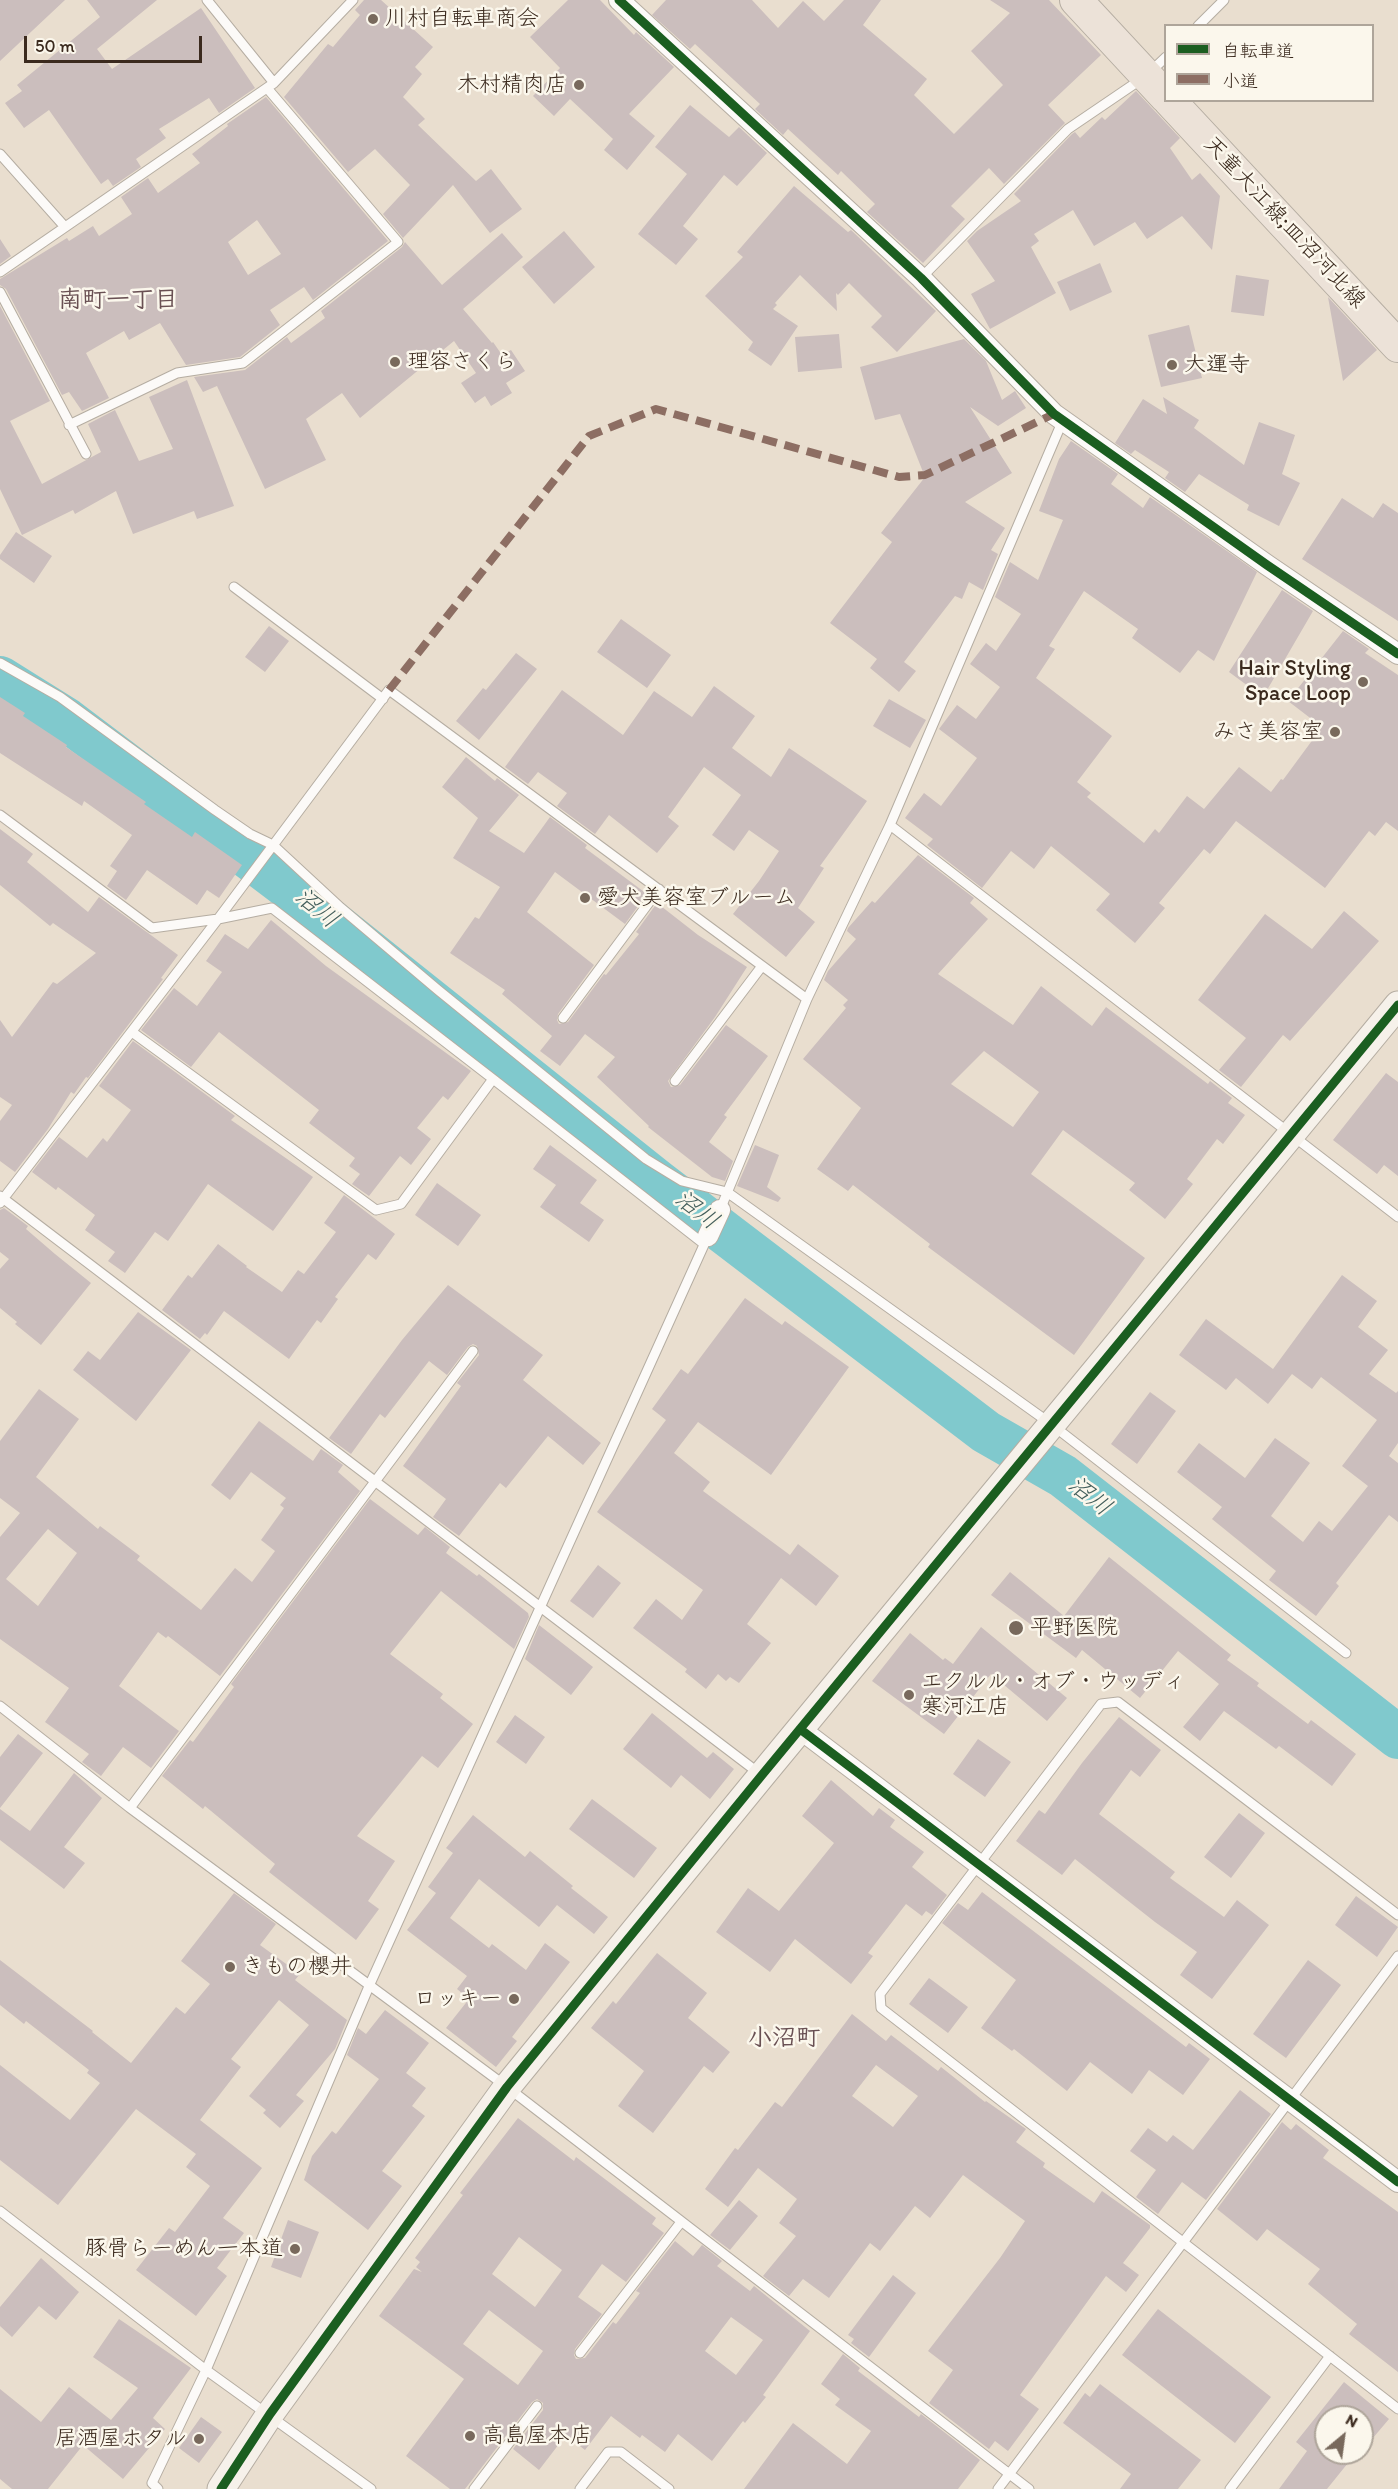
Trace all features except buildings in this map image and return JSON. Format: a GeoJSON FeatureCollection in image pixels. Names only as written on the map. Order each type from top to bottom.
{"type":"FeatureCollection","features":[{"type":"Feature","properties":{"kind":"main road"},"geometry":{"type":"LineString","coordinates":[[1076,0],[1159,76]]}},
{"type":"Feature","properties":{"kind":"main road","name":"天童大江線;皿沼河北線"},"geometry":{"type":"LineString","coordinates":[[1171,102],[1398,346]]}},
{"type":"Feature","properties":{"kind":"street"},"geometry":{"type":"LineString","coordinates":[[623,1],[921,278],[1054,414],[1267,565],[1398,654]]}},
{"type":"Feature","properties":{"kind":"street"},"geometry":{"type":"LineString","coordinates":[[221,2489],[270,2414],[507,2087],[1398,1005]]}},
{"type":"Feature","properties":{"kind":"street"},"geometry":{"type":"LineString","coordinates":[[706,1240],[723,1201]]}},
{"type":"Feature","properties":{"kind":"street"},"geometry":{"type":"LineString","coordinates":[[800,1729],[1398,2182]]}},
{"type":"Feature","properties":{"kind":"lane"},"geometry":{"type":"LineString","coordinates":[[69,425],[177,373],[243,363],[398,242],[270,85],[207,0]]}},
{"type":"Feature","properties":{"kind":"lane"},"geometry":{"type":"LineString","coordinates":[[0,272],[270,85],[352,0]]}},
{"type":"Feature","properties":{"kind":"lane"},"geometry":{"type":"LineString","coordinates":[[1199,24],[1224,0]]}},
{"type":"Feature","properties":{"kind":"lane"},"geometry":{"type":"LineString","coordinates":[[921,278],[1068,129],[1159,76]]}},
{"type":"Feature","properties":{"kind":"lane"},"geometry":{"type":"LineString","coordinates":[[0,154],[65,227]]}},
{"type":"Feature","properties":{"kind":"lane"},"geometry":{"type":"LineString","coordinates":[[0,292],[86,454]]}},
{"type":"Feature","properties":{"kind":"lane"},"geometry":{"type":"LineString","coordinates":[[723,1201],[807,999],[890,825],[1063,420]]}},
{"type":"Feature","properties":{"kind":"lane"},"geometry":{"type":"LineString","coordinates":[[234,587],[383,699]]}},
{"type":"Feature","properties":{"kind":"lane"},"geometry":{"type":"LineString","coordinates":[[0,663],[60,697],[215,810],[250,834],[273,845],[341,908],[429,983],[646,1159],[682,1181],[723,1201],[1051,1424],[1346,1653]]}},
{"type":"Feature","properties":{"kind":"lane"},"geometry":{"type":"LineString","coordinates":[[762,1775],[1,1199],[246,883],[389,690],[807,999]]}},
{"type":"Feature","properties":{"kind":"lane"},"geometry":{"type":"LineString","coordinates":[[0,815],[152,928],[218,919],[272,908],[706,1240],[370,1984],[206,2370],[152,2483],[158,2489]]}},
{"type":"Feature","properties":{"kind":"lane"},"geometry":{"type":"LineString","coordinates":[[890,825],[1290,1136],[1398,1217]]}},
{"type":"Feature","properties":{"kind":"lane"},"geometry":{"type":"LineString","coordinates":[[563,1018],[659,889]]}},
{"type":"Feature","properties":{"kind":"lane"},"geometry":{"type":"LineString","coordinates":[[675,1080],[762,966]]}},
{"type":"Feature","properties":{"kind":"lane"},"geometry":{"type":"LineString","coordinates":[[132,1032],[376,1210],[401,1204],[494,1079]]}},
{"type":"Feature","properties":{"kind":"lane"},"geometry":{"type":"LineString","coordinates":[[130,1808],[473,1352]]}},
{"type":"Feature","properties":{"kind":"lane"},"geometry":{"type":"LineString","coordinates":[[1398,1915],[1118,1701],[1101,1704],[880,1994],[881,2008],[1398,2409]]}},
{"type":"Feature","properties":{"kind":"lane"},"geometry":{"type":"LineString","coordinates":[[0,1707],[130,1808],[507,2087],[1029,2489]]}},
{"type":"Feature","properties":{"kind":"lane"},"geometry":{"type":"LineString","coordinates":[[998,2489],[1398,1956]]}},
{"type":"Feature","properties":{"kind":"lane"},"geometry":{"type":"LineString","coordinates":[[0,2211],[206,2370],[371,2489]]}},
{"type":"Feature","properties":{"kind":"lane"},"geometry":{"type":"LineString","coordinates":[[580,2353],[681,2222]]}},
{"type":"Feature","properties":{"kind":"lane"},"geometry":{"type":"LineString","coordinates":[[1230,2489],[1330,2356]]}},
{"type":"Feature","properties":{"kind":"lane"},"geometry":{"type":"LineString","coordinates":[[474,2489],[537,2406]]}},
{"type":"Feature","properties":{"kind":"lane"},"geometry":{"type":"LineString","coordinates":[[580,2489],[608,2452],[621,2452],[669,2489]]}},
{"type":"Feature","properties":{"kind":"waterway","name":"沼川"},"geometry":{"type":"LineString","coordinates":[[0,678],[67,720],[289,888],[658,1182],[986,1432],[1063,1476],[1398,1737]]}},
{"type":"Feature","properties":{"kind":"marked path"},"geometry":{"type":"LineString","coordinates":[[389,690],[589,436],[656,409],[899,477],[925,475],[1054,414]]}},
{"type":"Feature","properties":{"kind":"cycle path"},"geometry":{"type":"LineString","coordinates":[[619,0],[921,278],[1054,414],[1267,565],[1398,654]]}},
{"type":"Feature","properties":{"kind":"cycle path"},"geometry":{"type":"LineString","coordinates":[[221,2489],[270,2414],[507,2087],[1398,1005]]}},
{"type":"Feature","properties":{"kind":"cycle path"},"geometry":{"type":"LineString","coordinates":[[800,1729],[1398,2182]]}},
{"type":"Feature","properties":{"kind":"place","name":"川村自転車商会"},"geometry":{"type":"Point","coordinates":[373,19]}},
{"type":"Feature","properties":{"kind":"place","name":"木村精肉店"},"geometry":{"type":"Point","coordinates":[579,85]}},
{"type":"Feature","properties":{"kind":"place","name":"理容さくら"},"geometry":{"type":"Point","coordinates":[395,362]}},
{"type":"Feature","properties":{"kind":"place","name":"大運寺"},"geometry":{"type":"Point","coordinates":[1172,365]}},
{"type":"Feature","properties":{"kind":"place","name":"Hair Styling Space Loop"},"geometry":{"type":"Point","coordinates":[1363,682]}},
{"type":"Feature","properties":{"kind":"place","name":"みさ美容室"},"geometry":{"type":"Point","coordinates":[1335,732]}},
{"type":"Feature","properties":{"kind":"place","name":"愛犬美容室ブルーム"},"geometry":{"type":"Point","coordinates":[585,898]}},
{"type":"Feature","properties":{"kind":"place","name":"平野医院"},"geometry":{"type":"Point","coordinates":[1016,1628]}},
{"type":"Feature","properties":{"kind":"place","name":"エクルル・オブ・ウッディ 寒河江店"},"geometry":{"type":"Point","coordinates":[909,1695]}},
{"type":"Feature","properties":{"kind":"place","name":"きもの櫻井"},"geometry":{"type":"Point","coordinates":[230,1967]}},
{"type":"Feature","properties":{"kind":"place","name":"ロッキー"},"geometry":{"type":"Point","coordinates":[514,1999]}},
{"type":"Feature","properties":{"kind":"place","name":"豚骨らーめん一本道"},"geometry":{"type":"Point","coordinates":[295,2249]}},
{"type":"Feature","properties":{"kind":"place","name":"高島屋本店"},"geometry":{"type":"Point","coordinates":[470,2436]}},
{"type":"Feature","properties":{"kind":"place","name":"居酒屋ホタル"},"geometry":{"type":"Point","coordinates":[199,2439]}},
{"type":"Feature","properties":{"kind":"district","name":"南町一丁目"},"geometry":{"type":"Point","coordinates":[118,301]}},
{"type":"Feature","properties":{"kind":"district","name":"小沼町"},"geometry":{"type":"Point","coordinates":[784,2039]}}]}
